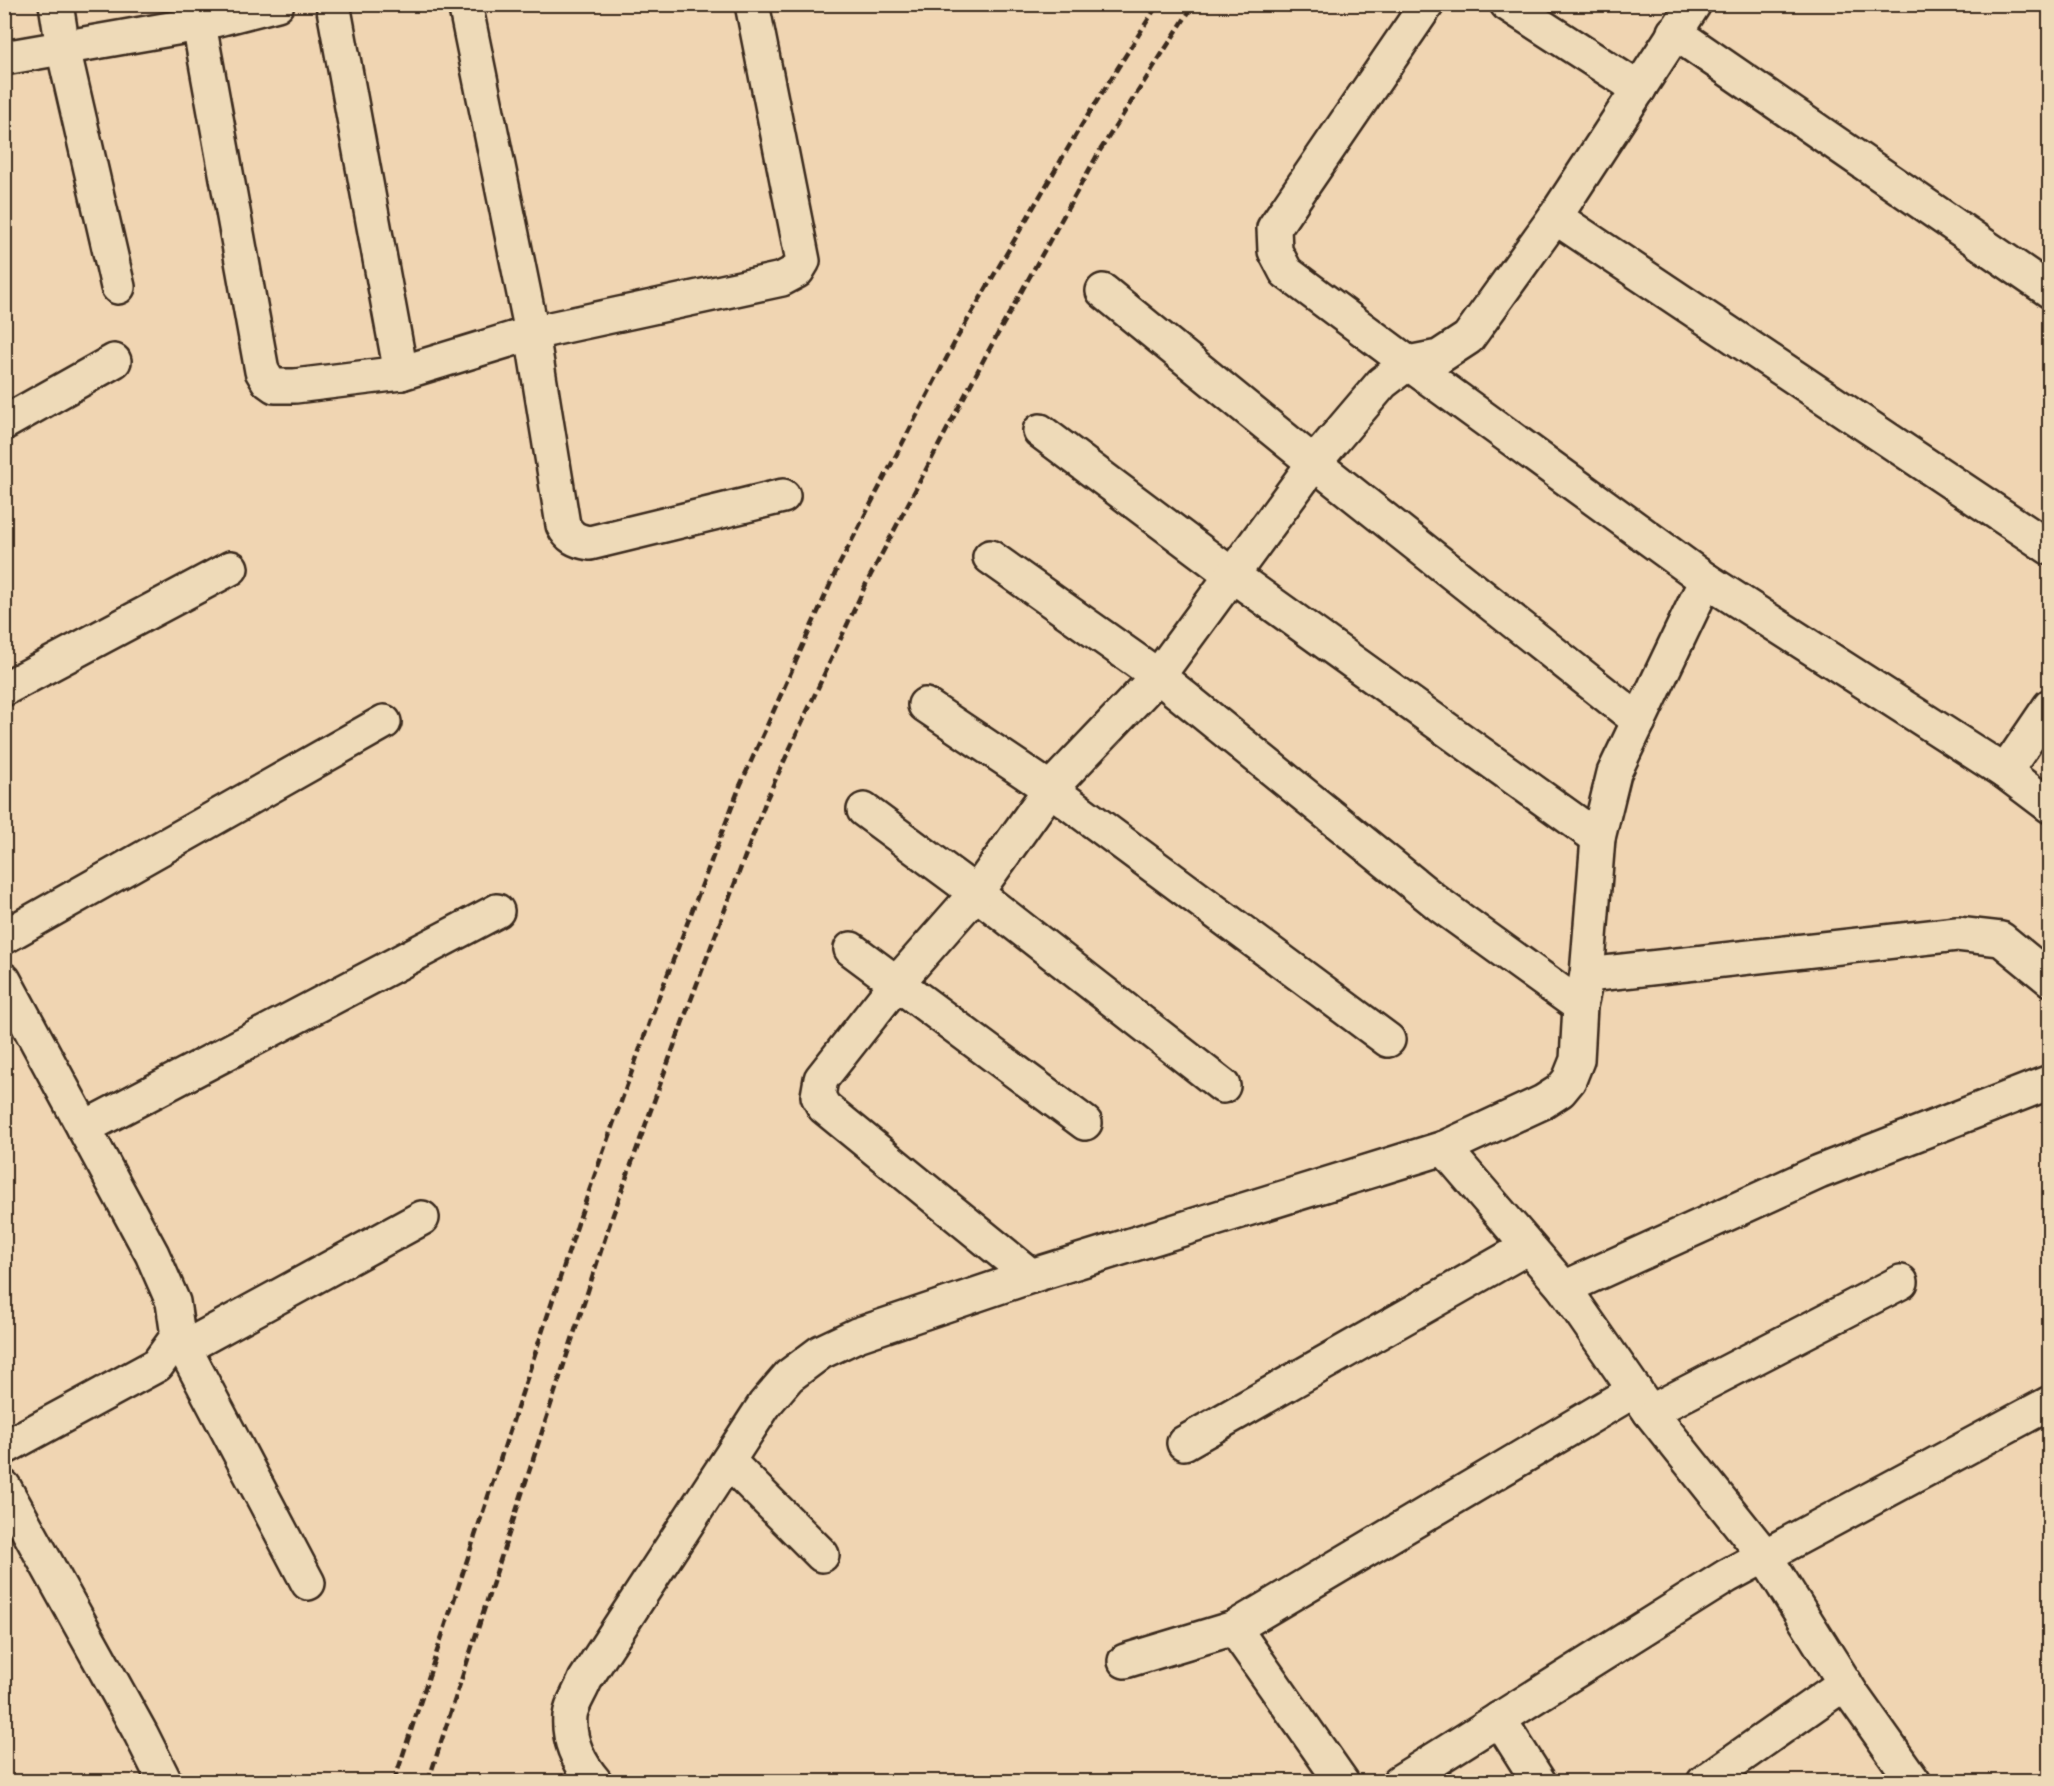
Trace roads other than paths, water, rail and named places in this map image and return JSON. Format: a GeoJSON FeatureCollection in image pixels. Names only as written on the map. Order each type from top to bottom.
{"type":"FeatureCollection","features":[{"type":"Feature","properties":{"kind":"street"},"geometry":{"type":"LineString","coordinates":[[56,4],[63,48],[118,287]]}},
{"type":"Feature","properties":{"kind":"street"},"geometry":{"type":"LineString","coordinates":[[4,58],[199,24],[231,10],[277,4]]}},
{"type":"Feature","properties":{"kind":"street"},"geometry":{"type":"LineString","coordinates":[[333,4],[401,373]]}},
{"type":"Feature","properties":{"kind":"street"},"geometry":{"type":"LineString","coordinates":[[465,4],[532,333],[563,525],[568,535],[579,541],[590,543],[783,496]]}},
{"type":"Feature","properties":{"kind":"street"},"geometry":{"type":"LineString","coordinates":[[199,24],[262,371],[274,386],[295,386],[401,373],[532,333],[782,279],[797,271],[803,261],[752,4]]}},
{"type":"Feature","properties":{"kind":"street"},"geometry":{"type":"LineString","coordinates":[[1427,4],[1274,228],[1275,251],[1287,272],[1706,580],[2005,771],[2049,806]]}},
{"type":"Feature","properties":{"kind":"street"},"geometry":{"type":"LineString","coordinates":[[1507,4],[1639,89]]}},
{"type":"Feature","properties":{"kind":"street"},"geometry":{"type":"LineString","coordinates":[[1030,1276],[824,1107],[818,1096],[821,1079],[896,984],[976,893],[1050,789],[1158,676],[1314,463],[1382,383],[1408,363],[1439,357],[1468,338],[1555,217],[1694,4]]}},
{"type":"Feature","properties":{"kind":"street"},"geometry":{"type":"LineString","coordinates":[[1674,32],[2049,291]]}},
{"type":"Feature","properties":{"kind":"street"},"geometry":{"type":"LineString","coordinates":[[1555,217],[2049,548]]}},
{"type":"Feature","properties":{"kind":"street"},"geometry":{"type":"LineString","coordinates":[[1103,291],[1314,463],[1639,721]]}},
{"type":"Feature","properties":{"kind":"street"},"geometry":{"type":"LineString","coordinates":[[4,423],[114,361]]}},
{"type":"Feature","properties":{"kind":"street"},"geometry":{"type":"LineString","coordinates":[[1040,431],[1232,575],[1598,838]]}},
{"type":"Feature","properties":{"kind":"street"},"geometry":{"type":"LineString","coordinates":[[990,557],[1158,676],[1440,905],[1584,990],[1957,934],[2001,939],[2049,979]]}},
{"type":"Feature","properties":{"kind":"street"},"geometry":{"type":"LineString","coordinates":[[4,689],[231,568]]}},
{"type":"Feature","properties":{"kind":"street"},"geometry":{"type":"LineString","coordinates":[[595,1782],[581,1766],[573,1744],[570,1714],[585,1680],[765,1404],[789,1376],[821,1352],[857,1335],[1030,1276],[1444,1148],[1543,1102],[1560,1091],[1569,1080],[1577,1060],[1598,838],[1614,773],[1706,580]]}},
{"type":"Feature","properties":{"kind":"street"},"geometry":{"type":"LineString","coordinates":[[925,705],[1050,789],[1388,1040]]}},
{"type":"Feature","properties":{"kind":"street"},"geometry":{"type":"LineString","coordinates":[[2005,771],[2049,706]]}},
{"type":"Feature","properties":{"kind":"street"},"geometry":{"type":"LineString","coordinates":[[4,937],[384,722]]}},
{"type":"Feature","properties":{"kind":"street"},"geometry":{"type":"LineString","coordinates":[[864,810],[976,893],[1223,1086]]}},
{"type":"Feature","properties":{"kind":"street"},"geometry":{"type":"LineString","coordinates":[[84,1128],[497,910]]}},
{"type":"Feature","properties":{"kind":"street"},"geometry":{"type":"LineString","coordinates":[[851,949],[1085,1123]]}},
{"type":"Feature","properties":{"kind":"street"},"geometry":{"type":"LineString","coordinates":[[4,980],[152,1254],[173,1302],[181,1342],[308,1583]]}},
{"type":"Feature","properties":{"kind":"street"},"geometry":{"type":"LineString","coordinates":[[1564,1288],[1819,1172],[2049,1082]]}},
{"type":"Feature","properties":{"kind":"street"},"geometry":{"type":"LineString","coordinates":[[1444,1148],[1564,1288],[1643,1401],[1764,1556],[1845,1683],[1914,1782]]}},
{"type":"Feature","properties":{"kind":"street"},"geometry":{"type":"LineString","coordinates":[[4,1448],[157,1365],[181,1342],[422,1218]]}},
{"type":"Feature","properties":{"kind":"street"},"geometry":{"type":"LineString","coordinates":[[1184,1443],[1528,1247]]}},
{"type":"Feature","properties":{"kind":"street"},"geometry":{"type":"LineString","coordinates":[[1125,1661],[1234,1628],[1643,1401],[1901,1282]]}},
{"type":"Feature","properties":{"kind":"street"},"geometry":{"type":"LineString","coordinates":[[1399,1782],[1728,1576],[2049,1403]]}},
{"type":"Feature","properties":{"kind":"street"},"geometry":{"type":"LineString","coordinates":[[729,1462],[822,1555]]}},
{"type":"Feature","properties":{"kind":"street"},"geometry":{"type":"LineString","coordinates":[[4,1487],[141,1734],[165,1782]]}},
{"type":"Feature","properties":{"kind":"street"},"geometry":{"type":"LineString","coordinates":[[1234,1628],[1342,1782]]}},
{"type":"Feature","properties":{"kind":"street"},"geometry":{"type":"LineString","coordinates":[[1704,1782],[1845,1683]]}},
{"type":"Feature","properties":{"kind":"street"},"geometry":{"type":"LineString","coordinates":[[1499,1719],[1539,1782]]}},
{"type":"Feature","properties":{"kind":"railway"},"geometry":{"type":"LineString","coordinates":[[394,1782],[582,1211],[652,1015],[740,786],[838,567],[956,340],[1078,131],[1158,4]]}},
{"type":"Feature","properties":{"kind":"railway"},"geometry":{"type":"LineString","coordinates":[[428,1782],[610,1223],[767,798],[866,584],[985,357],[1099,152],[1194,4]]}}]}
